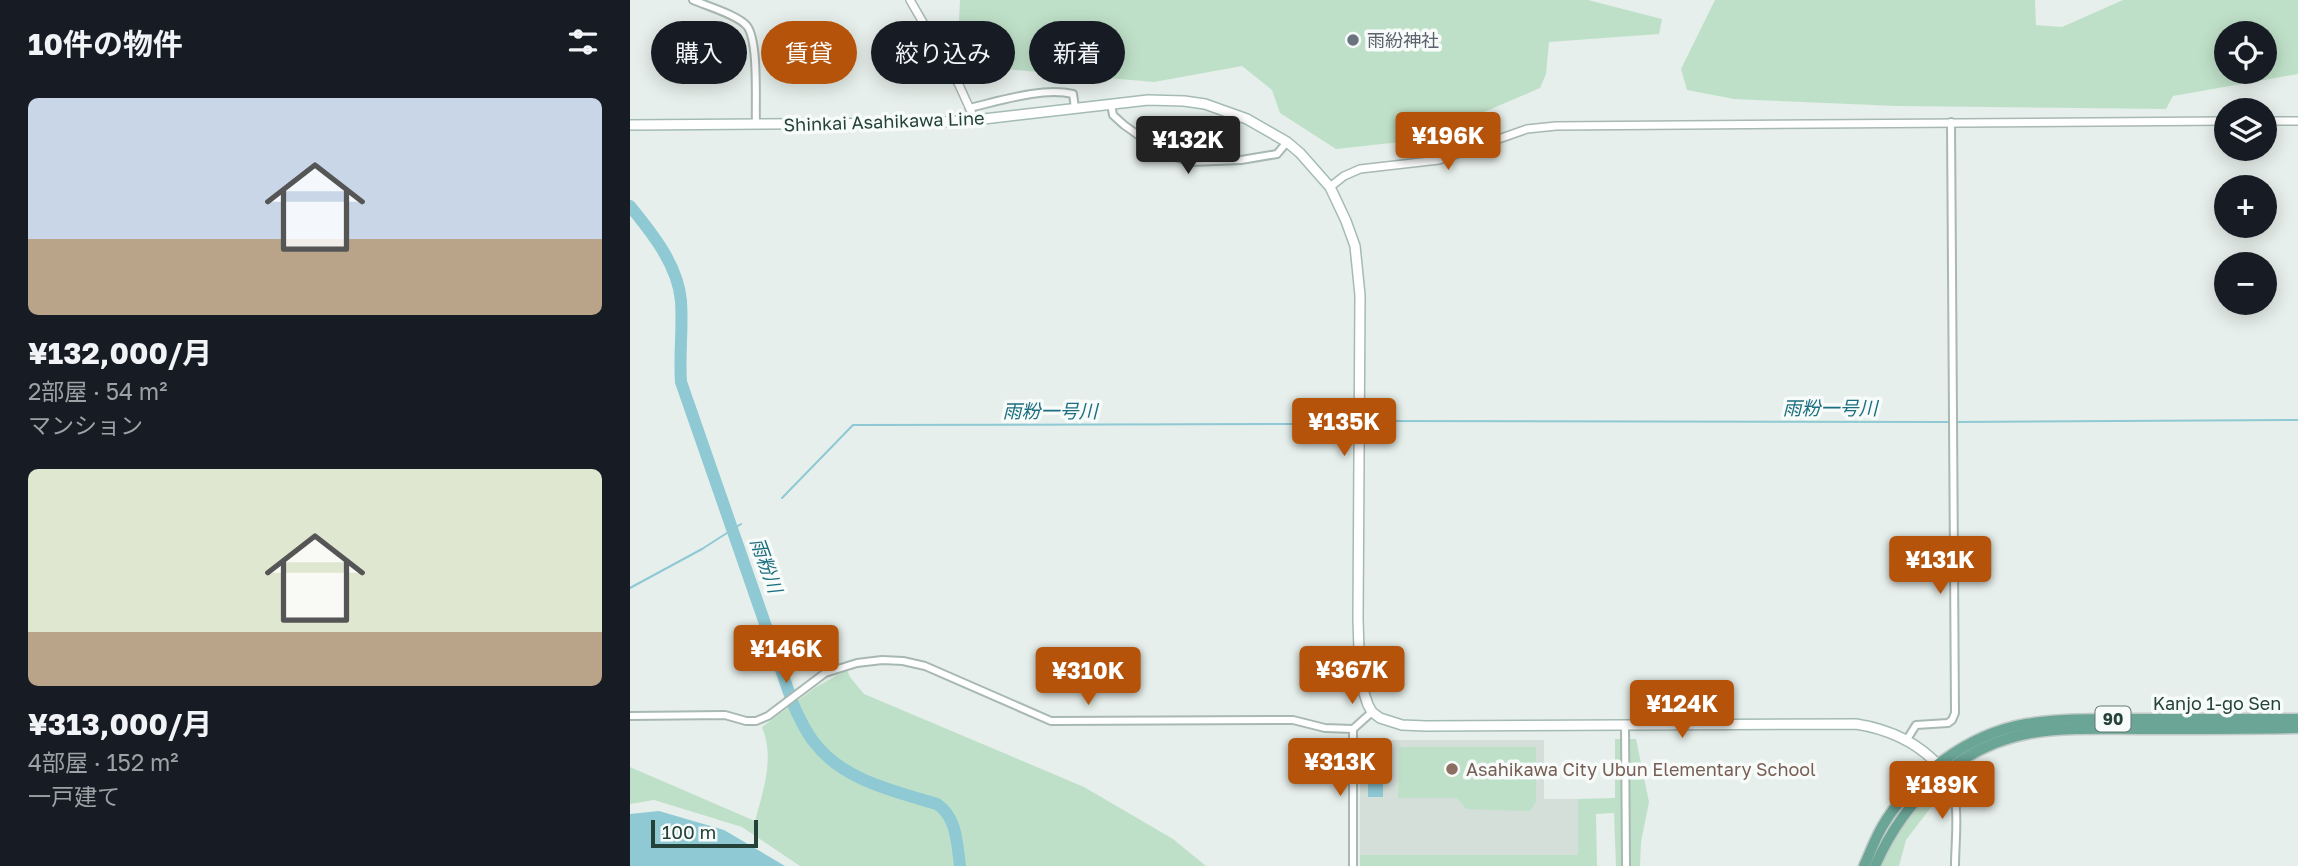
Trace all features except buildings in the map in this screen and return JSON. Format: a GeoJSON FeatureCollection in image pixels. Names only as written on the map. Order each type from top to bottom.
{"type":"FeatureCollection","features":[{"type":"Feature","properties":{"kind":"main road","name":"Shinkai Asahikawa Line"},"geometry":{"type":"LineString","coordinates":[[630,125],[930,123],[1148,100],[1205,104],[1247,119],[1287,142],[1330,187],[1346,221],[1357,264],[1360,295],[1360,681],[1372,712]]}},
{"type":"Feature","properties":{"kind":"main road"},"geometry":{"type":"LineString","coordinates":[[1372,712],[1388,721],[1414,726],[1856,724],[1877,727],[1906,741],[1941,768]]}},
{"type":"Feature","properties":{"kind":"main road","name":"Kanjo 1-go Sen"},"geometry":{"type":"LineString","coordinates":[[1864,866],[1894,809],[1978,739],[2025,724],[2068,719],[2298,719]]}},
{"type":"Feature","properties":{"kind":"main road","name":"Kanjo 1-go Sen"},"geometry":{"type":"LineString","coordinates":[[1875,866],[1900,820],[1941,768],[2005,740],[2071,729],[2298,729]]}},
{"type":"Feature","properties":{"kind":"street"},"geometry":{"type":"LineString","coordinates":[[693,0],[739,19],[747,27],[754,45],[755,124]]}},
{"type":"Feature","properties":{"kind":"street"},"geometry":{"type":"LineString","coordinates":[[910,0],[975,120]]}},
{"type":"Feature","properties":{"kind":"street"},"geometry":{"type":"LineString","coordinates":[[969,108],[1062,91],[1073,94],[1075,108]]}},
{"type":"Feature","properties":{"kind":"street"},"geometry":{"type":"LineString","coordinates":[[1111,104],[1113,115],[1133,132],[1162,152],[1191,162],[1241,160],[1277,154],[1287,142]]}},
{"type":"Feature","properties":{"kind":"street"},"geometry":{"type":"LineString","coordinates":[[1330,187],[1344,176],[1360,169],[1439,160],[1508,134],[1546,127],[2214,121]]}},
{"type":"Feature","properties":{"kind":"street"},"geometry":{"type":"LineString","coordinates":[[2277,121],[2298,121]]}},
{"type":"Feature","properties":{"kind":"street"},"geometry":{"type":"LineString","coordinates":[[1906,741],[1916,725],[1948,723],[1955,713],[1951,122]]}},
{"type":"Feature","properties":{"kind":"street"},"geometry":{"type":"LineString","coordinates":[[630,716],[725,715],[756,721],[768,716],[820,677],[836,669],[882,660],[902,661],[935,670],[1051,721],[1293,720],[1325,728],[1353,729],[1372,712]]}},
{"type":"Feature","properties":{"kind":"street"},"geometry":{"type":"LineString","coordinates":[[1625,725],[1626,866]]}},
{"type":"Feature","properties":{"kind":"street"},"geometry":{"type":"LineString","coordinates":[[1353,729],[1353,866]]}},
{"type":"Feature","properties":{"kind":"street"},"geometry":{"type":"LineString","coordinates":[[1941,768],[1952,784],[1956,796],[1955,866]]}},
{"type":"Feature","properties":{"kind":"shaded area","name":"Asahikawa City Ubun Elementary School"},"geometry":{"type":"Polygon","coordinates":[[[1360,740],[1544,740],[1544,799],[1578,799],[1579,855],[1360,855],[1360,740]]]}},
{"type":"Feature","properties":{"kind":"green space"},"geometry":{"type":"Polygon","coordinates":[[[960,0],[1588,0],[1662,19],[1659,34],[1549,42],[1546,74],[1540,88],[1419,140],[1336,149],[1280,113],[1272,90],[1242,66],[1154,82],[1125,79],[1125,21],[1029,21],[1029,71],[1015,70],[1015,21],[959,21],[960,0]]]}},
{"type":"Feature","properties":{"kind":"green space"},"geometry":{"type":"Polygon","coordinates":[[[1715,0],[2035,0],[2036,25],[2062,27],[2123,0],[2298,0],[2298,74],[2277,78],[2277,21],[2214,21],[2214,84],[2241,84],[2173,96],[2166,109],[1897,106],[1734,99],[1687,90],[1681,69],[1715,0]]]}},
{"type":"Feature","properties":{"kind":"green space"},"geometry":{"type":"Polygon","coordinates":[[[847,670],[864,694],[1084,787],[1173,839],[1206,866],[800,866],[742,827],[654,800],[630,804],[630,767],[755,821],[768,762],[762,727],[816,687],[847,670]]]}},
{"type":"Feature","properties":{"kind":"green space"},"geometry":{"type":"Polygon","coordinates":[[[1615,739],[1636,739],[1649,802],[1641,842],[1640,866],[1616,866],[1614,813],[1596,814],[1597,866],[1360,866],[1360,855],[1578,855],[1578,799],[1615,798],[1615,739]]]}},
{"type":"Feature","properties":{"kind":"green space"},"geometry":{"type":"Polygon","coordinates":[[[1399,747],[1536,747],[1536,802],[1530,811],[1466,809],[1457,798],[1398,798],[1399,747]]]}},
{"type":"Feature","properties":{"kind":"green space"},"geometry":{"type":"Polygon","coordinates":[[[1935,787],[1941,794],[1906,840],[1899,866],[1880,866],[1904,824],[1935,787]]]}},
{"type":"Feature","properties":{"kind":"water"},"geometry":{"type":"Polygon","coordinates":[[[1368,760],[1383,760],[1383,797],[1368,797],[1368,760]]]}},
{"type":"Feature","properties":{"kind":"water"},"geometry":{"type":"Polygon","coordinates":[[[659,811],[724,830],[785,866],[630,866],[630,814],[659,811]]]}},
{"type":"Feature","properties":{"kind":"waterway","name":"雨粉川"},"geometry":{"type":"LineString","coordinates":[[630,206],[655,238],[675,275],[681,301],[681,382],[800,719],[814,742],[839,766],[870,782],[937,804],[944,809],[955,832],[960,866]]}},
{"type":"Feature","properties":{"kind":"waterway","name":"雨粉一号川"},"geometry":{"type":"LineString","coordinates":[[1956,422],[2298,420]]}},
{"type":"Feature","properties":{"kind":"waterway","name":"雨粉一号川"},"geometry":{"type":"LineString","coordinates":[[782,498],[853,425],[1302,424],[1349,421]]}},
{"type":"Feature","properties":{"kind":"waterway","name":"雨粉一号川"},"geometry":{"type":"LineString","coordinates":[[1365,421],[1950,422]]}},
{"type":"Feature","properties":{"kind":"waterway","name":"雨粉一号川"},"geometry":{"type":"LineString","coordinates":[[630,588],[702,549],[741,524]]}},
{"type":"Feature","properties":{"kind":"place","name":"雨紛神社"},"geometry":{"type":"Point","coordinates":[1353,40]}},
{"type":"Feature","properties":{"kind":"place","name":"Asahikawa City Ubun Elementary School"},"geometry":{"type":"Point","coordinates":[1452,769]}}]}
